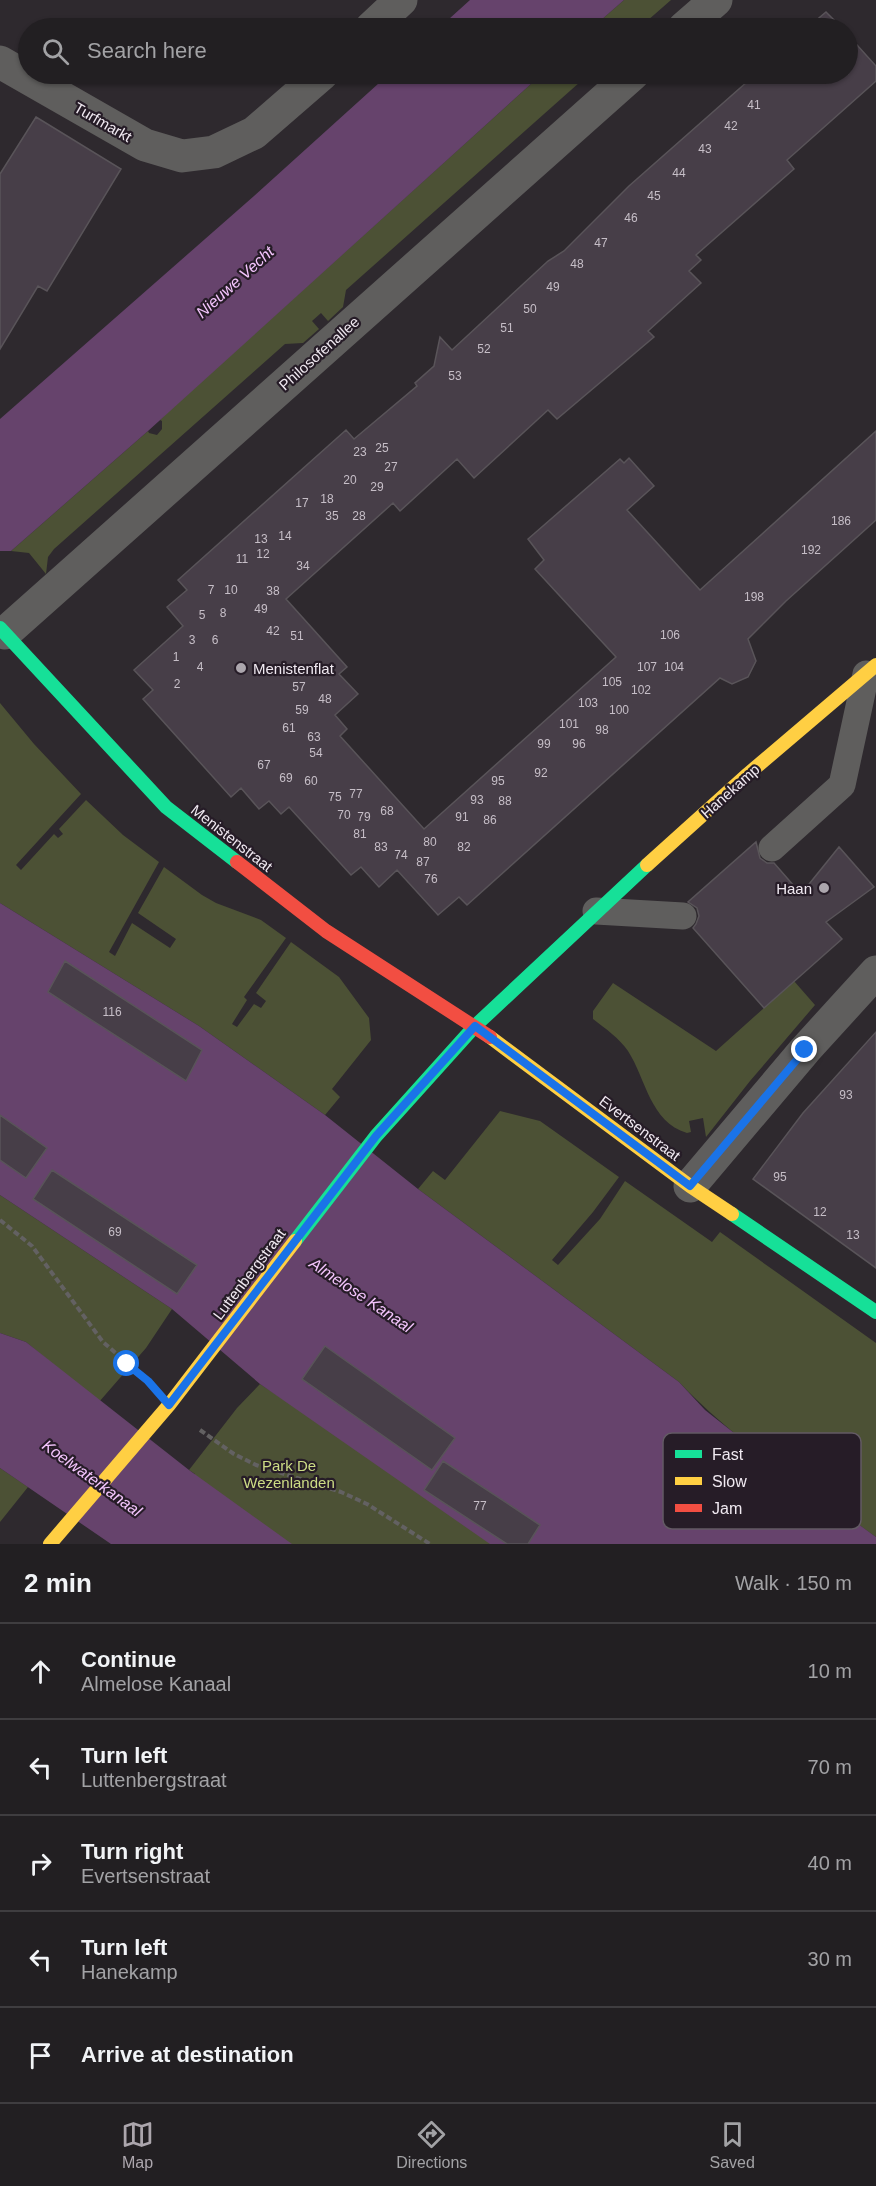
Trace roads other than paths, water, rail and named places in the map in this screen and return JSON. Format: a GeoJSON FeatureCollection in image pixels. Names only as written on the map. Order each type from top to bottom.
{"type":"FeatureCollection","features":[{"type":"Feature","properties":{"kind":"main road","name":"Menistenstraat"},"geometry":{"type":"LineString","coordinates":[[3,630],[166,807],[326,931],[475,1026]]}},
{"type":"Feature","properties":{"kind":"main road","name":"Hanekamp"},"geometry":{"type":"LineString","coordinates":[[475,1026],[596,911],[748,774],[871,670]]}},
{"type":"Feature","properties":{"kind":"main road","name":"Luttenbergstraat"},"geometry":{"type":"LineString","coordinates":[[51,1543],[169,1405],[376,1136],[475,1026]]}},
{"type":"Feature","properties":{"kind":"main road","name":"Evertsenstraat"},"geometry":{"type":"LineString","coordinates":[[475,1026],[690,1186],[876,1312]]}},
{"type":"Feature","properties":{"kind":"street"},"geometry":{"type":"LineString","coordinates":[[382,18],[402,0]]}},
{"type":"Feature","properties":{"kind":"street"},"geometry":{"type":"LineString","coordinates":[[695,18],[716,0]]}},
{"type":"Feature","properties":{"kind":"street","name":"Turfmarkt"},"geometry":{"type":"LineString","coordinates":[[0,62],[18,72]]}},
{"type":"Feature","properties":{"kind":"street","name":"Turfmarkt"},"geometry":{"type":"LineString","coordinates":[[38,84],[145,146],[182,156],[214,152],[254,133],[310,84]]}},
{"type":"Feature","properties":{"kind":"street","name":"Philosofenallee"},"geometry":{"type":"LineString","coordinates":[[3,630],[622,84]]}},
{"type":"Feature","properties":{"kind":"street"},"geometry":{"type":"LineString","coordinates":[[690,1186],[805,1050],[876,972]]}},
{"type":"Feature","properties":{"kind":"lane","name":"Hanekamp"},"geometry":{"type":"LineString","coordinates":[[772,848],[842,785],[871,670]]}},
{"type":"Feature","properties":{"kind":"lane"},"geometry":{"type":"LineString","coordinates":[[596,911],[683,916]]}},
{"type":"Feature","properties":{"kind":"water"},"geometry":{"type":"Polygon","coordinates":[[[470,0],[624,0],[603,18],[450,18],[470,0]]]}},
{"type":"Feature","properties":{"kind":"water","name":"Nieuwe Vecht"},"geometry":{"type":"Polygon","coordinates":[[[378,84],[531,84],[148,431],[11,551],[0,551],[0,419],[378,84]]]}},
{"type":"Feature","properties":{"kind":"water","name":"Almelose Kanaal"},"geometry":{"type":"Polygon","coordinates":[[[0,903],[199,1026],[325,1115],[418,1189],[679,1382],[705,1410],[734,1433],[663,1433],[663,1529],[861,1529],[861,1526],[876,1537],[876,1544],[490,1544],[260,1384],[172,1309],[0,1195],[0,903]]]}},
{"type":"Feature","properties":{"kind":"water","name":"Koelwaterkanaal"},"geometry":{"type":"Polygon","coordinates":[[[0,1333],[26,1342],[189,1470],[292,1544],[111,1544],[0,1468],[0,1333]]]}},
{"type":"Feature","properties":{"kind":"place","name":"Menistenflat"},"geometry":{"type":"Point","coordinates":[241,668]}},
{"type":"Feature","properties":{"kind":"place","name":"Haan"},"geometry":{"type":"Point","coordinates":[824,888]}},
{"type":"Feature","properties":{"kind":"park label","name":"Park De Wezenlanden"},"geometry":{"type":"Point","coordinates":[289,1474]}}]}
